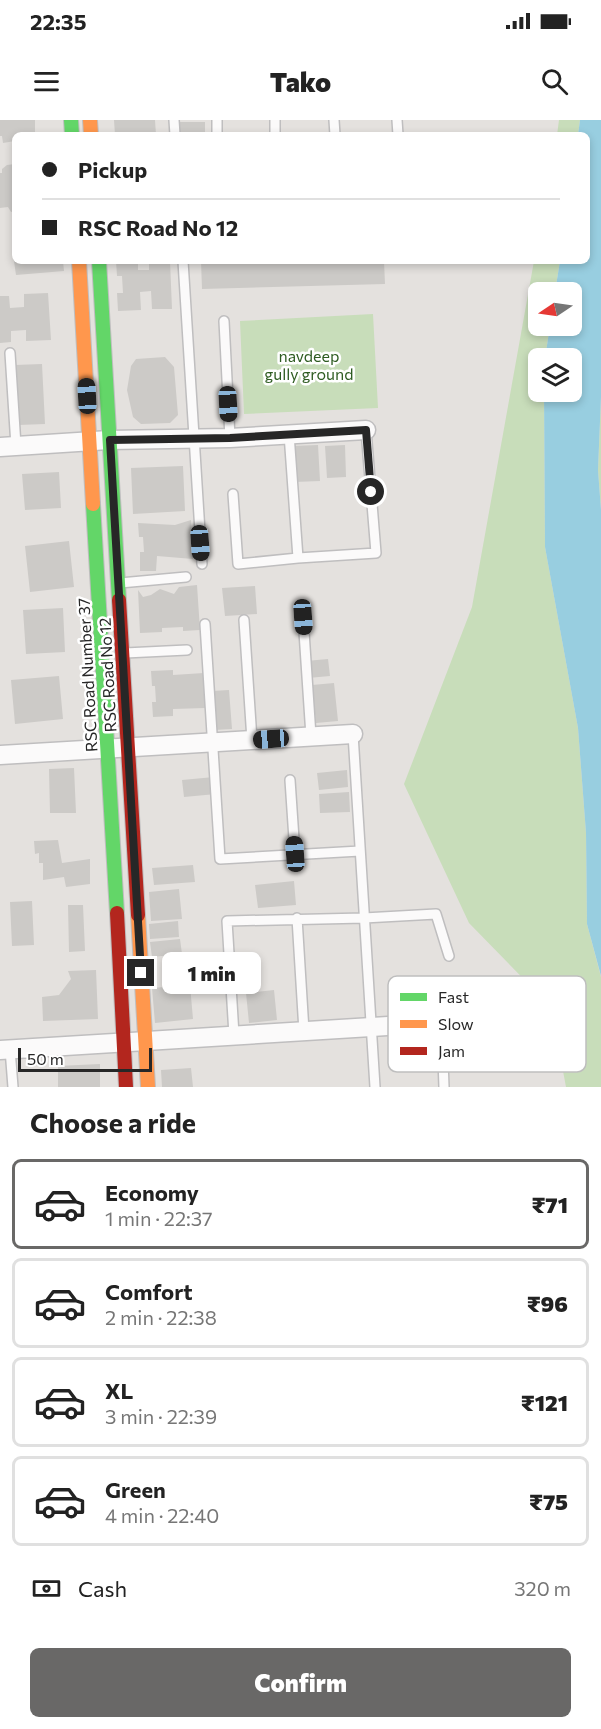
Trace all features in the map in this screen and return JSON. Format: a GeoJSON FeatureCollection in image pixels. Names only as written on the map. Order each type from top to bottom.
{"type":"FeatureCollection","features":[{"type":"Feature","properties":{"kind":"street","name":"RSC Road Number 37"},"geometry":{"type":"LineString","coordinates":[[79,264],[126,1087]]}},
{"type":"Feature","properties":{"kind":"street","name":"RSC Road No 12"},"geometry":{"type":"LineString","coordinates":[[99,264],[148,1087]]}},
{"type":"Feature","properties":{"kind":"street"},"geometry":{"type":"LineString","coordinates":[[8,446],[110,440],[230,438],[366,430]]}},
{"type":"Feature","properties":{"kind":"street"},"geometry":{"type":"LineString","coordinates":[[0,754],[353,734]]}},
{"type":"Feature","properties":{"kind":"street"},"geometry":{"type":"LineString","coordinates":[[5,1049],[388,1026]]}},
{"type":"Feature","properties":{"kind":"lane"},"geometry":{"type":"LineString","coordinates":[[183,264],[202,564]]}},
{"type":"Feature","properties":{"kind":"lane"},"geometry":{"type":"LineString","coordinates":[[224,321],[230,438]]}},
{"type":"Feature","properties":{"kind":"lane"},"geometry":{"type":"LineString","coordinates":[[8,446],[10,353]]}},
{"type":"Feature","properties":{"kind":"lane"},"geometry":{"type":"LineString","coordinates":[[233,494],[238,564],[376,553],[366,430]]}},
{"type":"Feature","properties":{"kind":"lane"},"geometry":{"type":"LineString","coordinates":[[289,434],[298,558]]}},
{"type":"Feature","properties":{"kind":"lane"},"geometry":{"type":"LineString","coordinates":[[118,583],[186,578]]}},
{"type":"Feature","properties":{"kind":"lane"},"geometry":{"type":"LineString","coordinates":[[303,617],[311,736]]}},
{"type":"Feature","properties":{"kind":"lane"},"geometry":{"type":"LineString","coordinates":[[244,620],[252,740]]}},
{"type":"Feature","properties":{"kind":"lane"},"geometry":{"type":"LineString","coordinates":[[205,624],[220,859],[360,850]]}},
{"type":"Feature","properties":{"kind":"lane"},"geometry":{"type":"LineString","coordinates":[[122,653],[187,650]]}},
{"type":"Feature","properties":{"kind":"lane"},"geometry":{"type":"LineString","coordinates":[[353,734],[375,1087]]}},
{"type":"Feature","properties":{"kind":"lane"},"geometry":{"type":"LineString","coordinates":[[290,780],[295,854]]}},
{"type":"Feature","properties":{"kind":"lane"},"geometry":{"type":"LineString","coordinates":[[234,1035],[227,921],[436,914],[449,956]]}},
{"type":"Feature","properties":{"kind":"lane"},"geometry":{"type":"LineString","coordinates":[[297,918],[304,1031]]}},
{"type":"Feature","properties":{"kind":"lane"},"geometry":{"type":"LineString","coordinates":[[5,1049],[13,1087]]}},
{"type":"Feature","properties":{"kind":"lane"},"geometry":{"type":"LineString","coordinates":[[443,1072],[444,1087]]}},
{"type":"Feature","properties":{"kind":"green space"},"geometry":{"type":"Polygon","coordinates":[[[559,120],[580,120],[578,132],[557,132],[559,120]]]}},
{"type":"Feature","properties":{"kind":"green space"},"geometry":{"type":"Polygon","coordinates":[[[533,264],[560,264],[557,282],[530,282],[533,264]]]}},
{"type":"Feature","properties":{"kind":"green space"},"geometry":{"type":"Polygon","coordinates":[[[528,294],[528,336],[548,336],[547,348],[528,348],[528,402],[544,402],[545,547],[578,728],[586,833],[587,924],[601,977],[601,1087],[566,1087],[563,1072],[586,1072],[586,976],[521,976],[469,923],[404,784],[472,607],[528,294]]]}},
{"type":"Feature","properties":{"kind":"green space","name":"navdeep gully ground"},"geometry":{"type":"Polygon","coordinates":[[[373,314],[378,408],[244,414],[240,321],[373,314]]]}},
{"type":"Feature","properties":{"kind":"green space"},"geometry":{"type":"Polygon","coordinates":[[[601,397],[601,510],[598,470],[601,397]]]}},
{"type":"Feature","properties":{"kind":"water"},"geometry":{"type":"Polygon","coordinates":[[[580,120],[601,120],[601,397],[598,470],[601,510],[601,976],[587,924],[586,833],[578,728],[545,547],[544,402],[582,402],[582,348],[547,348],[548,336],[582,336],[582,282],[557,282],[560,264],[590,264],[590,132],[578,132],[580,120]]]}},
{"type":"Feature","properties":{"kind":"building"},"geometry":{"type":"Polygon","coordinates":[[[0,120],[35,120],[35,132],[12,132],[12,142],[3,143],[2,136],[0,136],[0,120]]]}},
{"type":"Feature","properties":{"kind":"building"},"geometry":{"type":"Polygon","coordinates":[[[114,120],[155,120],[156,132],[115,132],[114,120]]]}},
{"type":"Feature","properties":{"kind":"building"},"geometry":{"type":"Polygon","coordinates":[[[180,122],[205,122],[205,132],[180,132],[180,122]]]}},
{"type":"Feature","properties":{"kind":"building"},"geometry":{"type":"Polygon","coordinates":[[[12,164],[11,212],[8,207],[0,208],[0,173],[7,165],[12,164]]]}},
{"type":"Feature","properties":{"kind":"building"},"geometry":{"type":"Polygon","coordinates":[[[14,264],[63,264],[64,271],[16,275],[14,264]]]}},
{"type":"Feature","properties":{"kind":"building"},"geometry":{"type":"Polygon","coordinates":[[[116,264],[138,264],[138,270],[149,270],[149,264],[170,264],[172,309],[152,309],[151,291],[140,292],[141,310],[118,311],[117,293],[123,293],[122,276],[117,276],[116,264]]]}},
{"type":"Feature","properties":{"kind":"building"},"geometry":{"type":"Polygon","coordinates":[[[201,264],[384,264],[385,284],[202,289],[201,264]]]}},
{"type":"Feature","properties":{"kind":"building"},"geometry":{"type":"Polygon","coordinates":[[[48,293],[51,340],[26,341],[26,330],[11,331],[11,342],[0,343],[0,296],[9,296],[10,308],[24,307],[24,294],[48,293]]]}},
{"type":"Feature","properties":{"kind":"building"},"geometry":{"type":"Polygon","coordinates":[[[165,357],[174,367],[178,415],[170,423],[141,424],[133,417],[127,390],[131,366],[136,359],[165,357]]]}},
{"type":"Feature","properties":{"kind":"building"},"geometry":{"type":"Polygon","coordinates":[[[42,364],[45,424],[18,425],[15,365],[42,364]]]}},
{"type":"Feature","properties":{"kind":"building"},"geometry":{"type":"Polygon","coordinates":[[[318,445],[320,481],[294,482],[292,446],[318,445]]]}},
{"type":"Feature","properties":{"kind":"building"},"geometry":{"type":"Polygon","coordinates":[[[345,445],[346,477],[327,478],[325,446],[345,445]]]}},
{"type":"Feature","properties":{"kind":"building"},"geometry":{"type":"Polygon","coordinates":[[[183,466],[185,511],[133,514],[131,468],[183,466]]]}},
{"type":"Feature","properties":{"kind":"building"},"geometry":{"type":"Polygon","coordinates":[[[59,472],[61,508],[25,510],[22,474],[59,472]]]}},
{"type":"Feature","properties":{"kind":"building"},"geometry":{"type":"Polygon","coordinates":[[[191,520],[193,559],[157,556],[156,571],[140,571],[140,552],[144,552],[143,537],[139,537],[138,523],[175,525],[191,520]]]}},
{"type":"Feature","properties":{"kind":"building"},"geometry":{"type":"Polygon","coordinates":[[[69,541],[74,587],[30,592],[25,546],[69,541]]]}},
{"type":"Feature","properties":{"kind":"building"},"geometry":{"type":"Polygon","coordinates":[[[197,585],[200,630],[183,631],[183,627],[162,628],[162,632],[140,633],[138,590],[143,597],[160,589],[174,594],[179,587],[197,585]]]}},
{"type":"Feature","properties":{"kind":"building"},"geometry":{"type":"Polygon","coordinates":[[[255,586],[257,614],[225,616],[222,588],[255,586]]]}},
{"type":"Feature","properties":{"kind":"building"},"geometry":{"type":"Polygon","coordinates":[[[63,608],[65,652],[26,654],[23,610],[63,608]]]}},
{"type":"Feature","properties":{"kind":"building"},"geometry":{"type":"Polygon","coordinates":[[[328,659],[330,676],[308,678],[306,661],[328,659]]]}},
{"type":"Feature","properties":{"kind":"building"},"geometry":{"type":"Polygon","coordinates":[[[173,670],[173,675],[204,673],[205,708],[173,709],[173,716],[153,717],[152,702],[156,702],[151,671],[173,670]]]}},
{"type":"Feature","properties":{"kind":"building"},"geometry":{"type":"Polygon","coordinates":[[[59,676],[63,719],[15,724],[11,680],[59,676]]]}},
{"type":"Feature","properties":{"kind":"building"},"geometry":{"type":"Polygon","coordinates":[[[334,683],[338,721],[316,723],[312,685],[334,683]]]}},
{"type":"Feature","properties":{"kind":"building"},"geometry":{"type":"Polygon","coordinates":[[[229,690],[232,729],[214,730],[212,691],[229,690]]]}},
{"type":"Feature","properties":{"kind":"building"},"geometry":{"type":"Polygon","coordinates":[[[74,768],[76,813],[50,813],[49,769],[74,768]]]}},
{"type":"Feature","properties":{"kind":"building"},"geometry":{"type":"Polygon","coordinates":[[[347,770],[348,787],[319,790],[317,773],[347,770]]]}},
{"type":"Feature","properties":{"kind":"building"},"geometry":{"type":"Polygon","coordinates":[[[214,777],[216,794],[184,797],[182,780],[214,777]]]}},
{"type":"Feature","properties":{"kind":"building"},"geometry":{"type":"Polygon","coordinates":[[[349,792],[350,812],[320,813],[319,794],[349,792]]]}},
{"type":"Feature","properties":{"kind":"building"},"geometry":{"type":"Polygon","coordinates":[[[58,840],[62,863],[90,859],[90,884],[66,887],[64,877],[43,880],[43,863],[39,863],[39,853],[35,854],[34,841],[58,840]]]}},
{"type":"Feature","properties":{"kind":"building"},"geometry":{"type":"Polygon","coordinates":[[[193,865],[195,882],[154,885],[152,868],[193,865]]]}},
{"type":"Feature","properties":{"kind":"building"},"geometry":{"type":"Polygon","coordinates":[[[294,881],[296,905],[258,908],[255,885],[294,881]]]}},
{"type":"Feature","properties":{"kind":"building"},"geometry":{"type":"Polygon","coordinates":[[[179,889],[182,919],[151,921],[149,892],[179,889]]]}},
{"type":"Feature","properties":{"kind":"building"},"geometry":{"type":"Polygon","coordinates":[[[32,901],[34,945],[12,946],[10,902],[32,901]]]}},
{"type":"Feature","properties":{"kind":"building"},"geometry":{"type":"Polygon","coordinates":[[[68,905],[83,905],[85,951],[69,952],[68,905]]]}},
{"type":"Feature","properties":{"kind":"building"},"geometry":{"type":"Polygon","coordinates":[[[178,921],[179,937],[150,939],[149,924],[178,921]]]}},
{"type":"Feature","properties":{"kind":"building"},"geometry":{"type":"Polygon","coordinates":[[[180,939],[182,954],[152,957],[150,942],[180,939]]]}},
{"type":"Feature","properties":{"kind":"building"},"geometry":{"type":"Polygon","coordinates":[[[96,970],[98,1019],[43,1021],[42,997],[59,995],[71,979],[68,971],[96,970]]]}},
{"type":"Feature","properties":{"kind":"building"},"geometry":{"type":"Polygon","coordinates":[[[190,985],[193,1019],[155,1023],[152,988],[190,985]]]}},
{"type":"Feature","properties":{"kind":"building"},"geometry":{"type":"Polygon","coordinates":[[[274,990],[277,1020],[249,1023],[246,993],[274,990]]]}},
{"type":"Feature","properties":{"kind":"building"},"geometry":{"type":"Polygon","coordinates":[[[100,1064],[100,1087],[58,1087],[58,1066],[100,1064]]]}},
{"type":"Feature","properties":{"kind":"building"},"geometry":{"type":"Polygon","coordinates":[[[191,1068],[193,1087],[162,1087],[161,1070],[191,1068]]]}},
{"type":"Feature","properties":{"kind":"traffic: fast"},"geometry":{"type":"LineString","coordinates":[[71,120],[72,132]]}},
{"type":"Feature","properties":{"kind":"traffic: fast"},"geometry":{"type":"LineString","coordinates":[[99,264],[119,600]]}},
{"type":"Feature","properties":{"kind":"traffic: fast"},"geometry":{"type":"LineString","coordinates":[[93,504],[117,913]]}},
{"type":"Feature","properties":{"kind":"traffic: slow"},"geometry":{"type":"LineString","coordinates":[[90,120],[91,132]]}},
{"type":"Feature","properties":{"kind":"traffic: slow"},"geometry":{"type":"LineString","coordinates":[[79,264],[93,504]]}},
{"type":"Feature","properties":{"kind":"traffic: slow"},"geometry":{"type":"LineString","coordinates":[[138,915],[148,1087]]}},
{"type":"Feature","properties":{"kind":"traffic: jam"},"geometry":{"type":"LineString","coordinates":[[119,600],[138,915]]}},
{"type":"Feature","properties":{"kind":"traffic: jam"},"geometry":{"type":"LineString","coordinates":[[117,913],[126,1087]]}},
{"type":"Feature","properties":{"kind":"route"},"geometry":{"type":"LineString","coordinates":[[141,973],[110,440],[230,438],[366,430],[371,492]]}}]}
